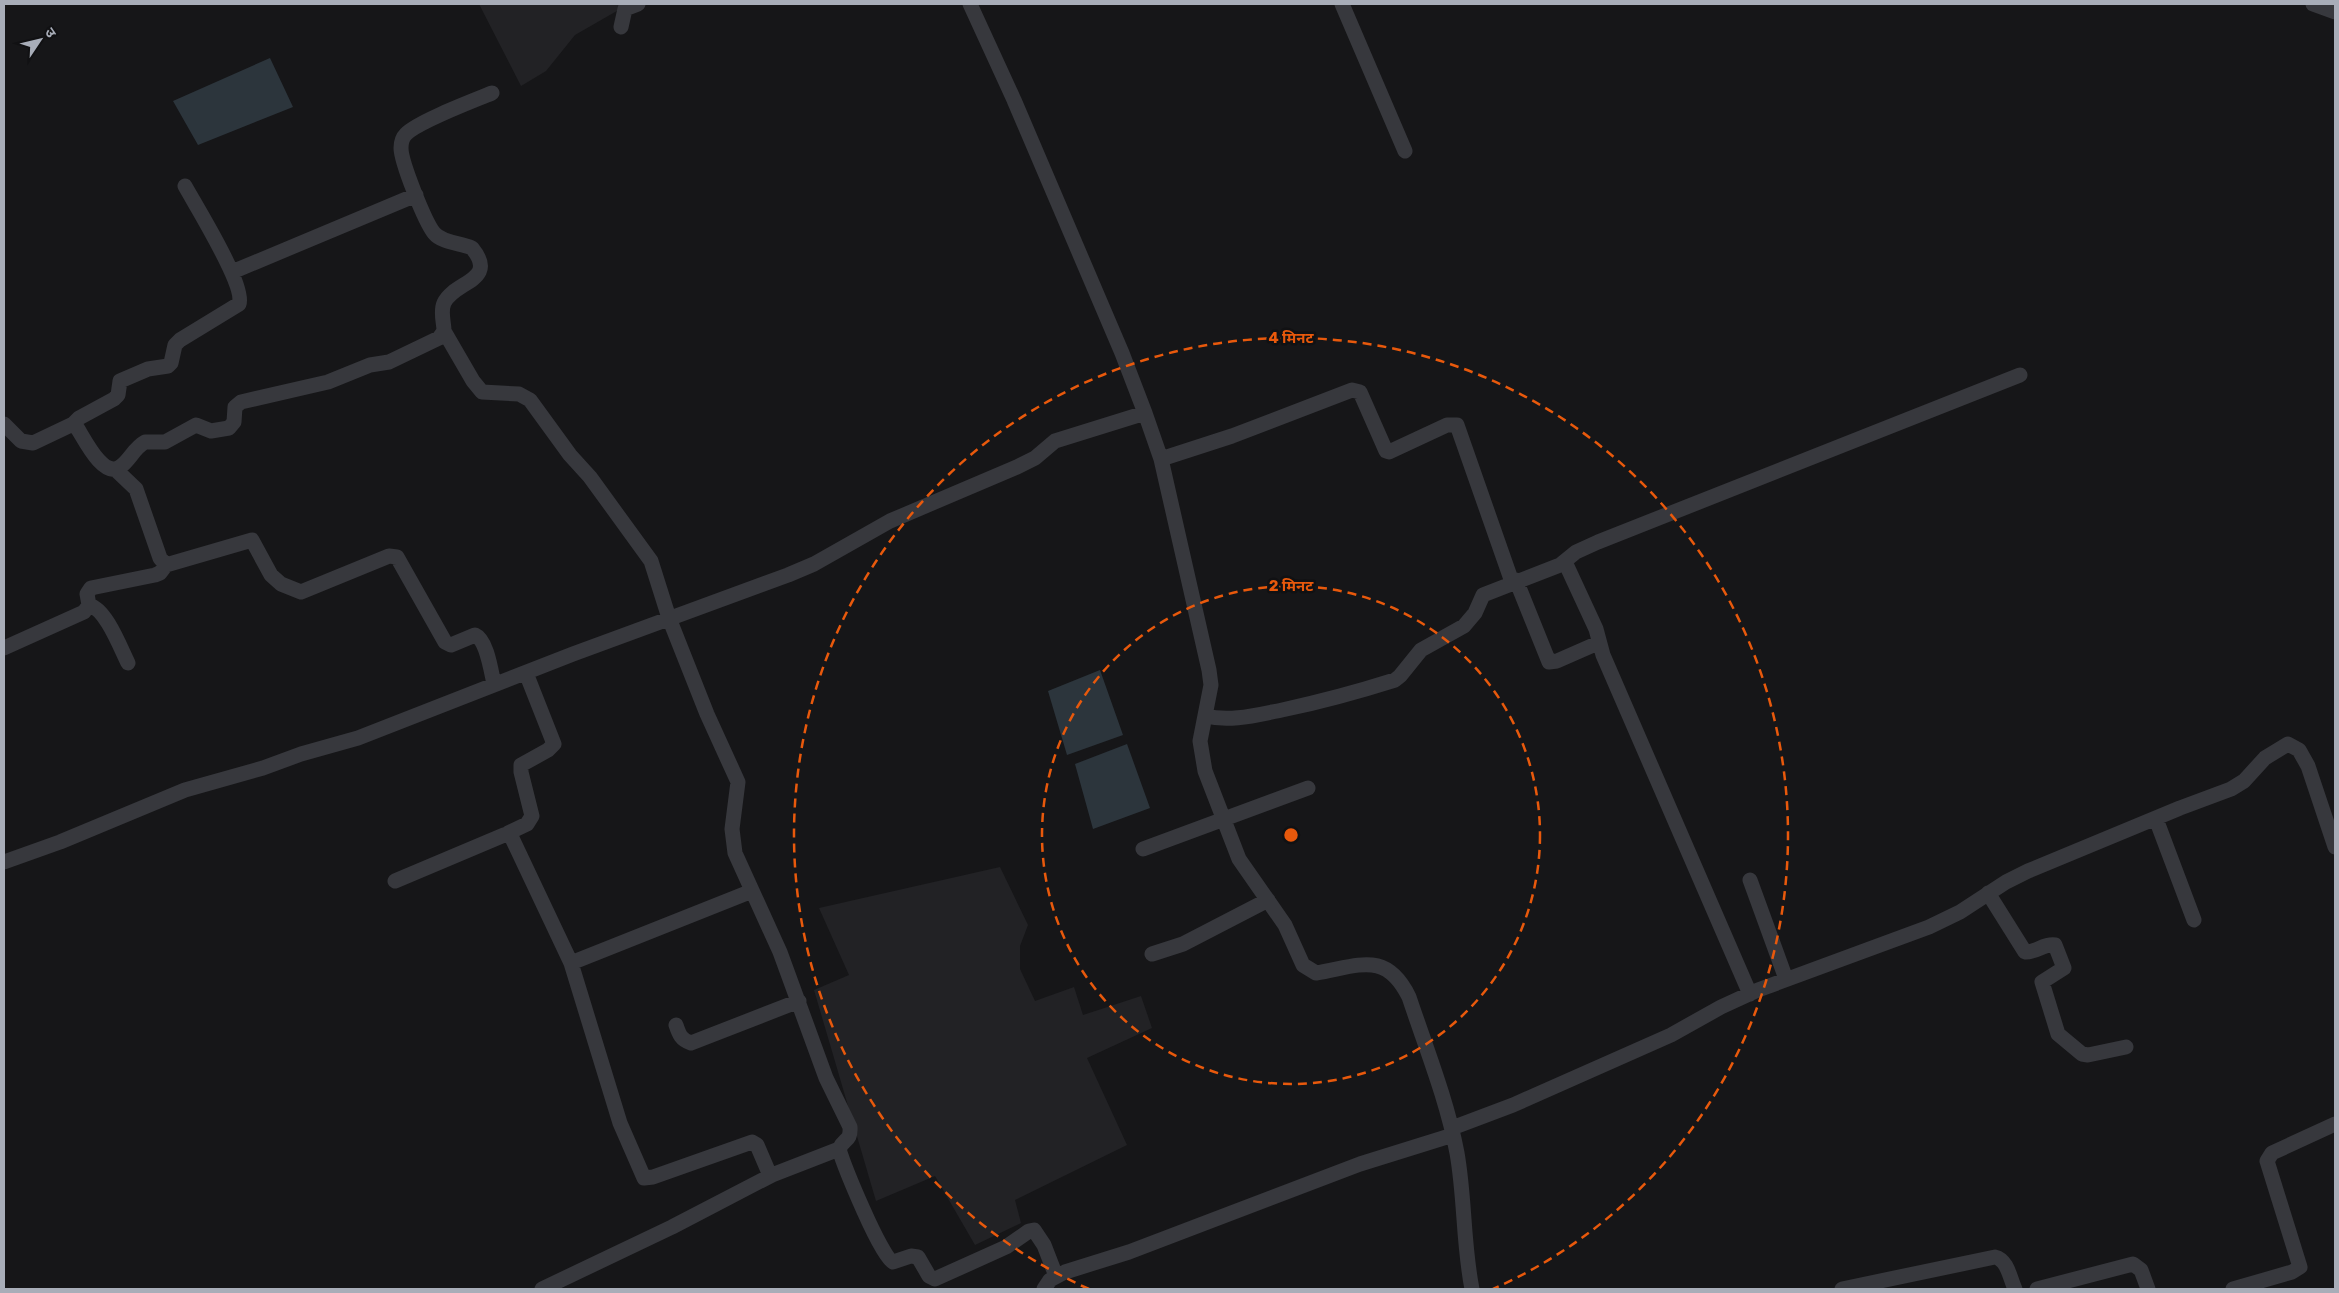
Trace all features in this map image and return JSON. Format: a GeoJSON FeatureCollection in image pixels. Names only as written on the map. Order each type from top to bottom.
{"type":"FeatureCollection","features":[{"type":"Feature","properties":{"kind":"street"},"geometry":{"type":"LineString","coordinates":[[621,27],[625,9],[638,4]]}},
{"type":"Feature","properties":{"kind":"street"},"geometry":{"type":"LineString","coordinates":[[970,4],[1018,108],[1122,353],[1160,459],[1210,670],[1211,685],[1200,741],[1201,756],[1223,819],[1239,858],[1285,926],[1302,965],[1309,971],[1316,973],[1368,964],[1387,969],[1403,984],[1409,997],[1452,1132],[1457,1155],[1468,1268],[1472,1289]]}},
{"type":"Feature","properties":{"kind":"street"},"geometry":{"type":"LineString","coordinates":[[1342,4],[1405,151]]}},
{"type":"Feature","properties":{"kind":"street"},"geometry":{"type":"LineString","coordinates":[[2313,4],[2335,12]]}},
{"type":"Feature","properties":{"kind":"street"},"geometry":{"type":"LineString","coordinates":[[492,93],[435,118],[406,134],[401,148],[416,196],[434,233],[441,239],[472,248],[481,264],[480,272],[476,278],[453,292],[444,302],[442,310],[444,331],[477,388],[487,394],[524,396],[570,455],[590,477],[651,561],[669,618],[718,739],[738,782],[732,842],[752,892],[780,952],[826,1078],[850,1126],[851,1134],[839,1149],[772,1175],[672,1227],[542,1289]]}},
{"type":"Feature","properties":{"kind":"street"},"geometry":{"type":"LineString","coordinates":[[4,424],[21,441],[33,444],[72,424],[78,418],[114,399],[118,395],[120,381],[124,378],[148,369],[168,366],[171,363],[175,345],[180,340],[238,304],[240,299],[239,291],[232,272],[185,186]]}},
{"type":"Feature","properties":{"kind":"street"},"geometry":{"type":"LineString","coordinates":[[232,272],[416,196]]}},
{"type":"Feature","properties":{"kind":"street"},"geometry":{"type":"LineString","coordinates":[[72,424],[76,426],[101,464],[109,469],[115,469],[120,467],[144,442],[165,442],[199,424],[206,431],[223,430],[233,424],[235,407],[241,402],[328,382],[370,365],[389,362],[439,338],[444,331]]}},
{"type":"Feature","properties":{"kind":"street"},"geometry":{"type":"LineString","coordinates":[[1205,716],[1227,719],[1246,717],[1333,699],[1395,680],[1405,671],[1421,650],[1440,641],[1470,620],[1483,595],[1565,562],[1576,552],[1598,542],[2020,375]]}},
{"type":"Feature","properties":{"kind":"street"},"geometry":{"type":"LineString","coordinates":[[1160,459],[1240,434],[1352,390],[1360,392],[1386,451],[1389,452],[1452,424],[1460,429],[1514,581],[1549,662],[1557,661],[1598,643]]}},
{"type":"Feature","properties":{"kind":"street"},"geometry":{"type":"LineString","coordinates":[[4,862],[60,842],[185,790],[247,773],[301,754],[358,738],[494,684],[814,564],[890,521],[1035,458],[1055,441],[1145,413]]}},
{"type":"Feature","properties":{"kind":"street"},"geometry":{"type":"LineString","coordinates":[[115,469],[136,489],[160,558],[166,564]]}},
{"type":"Feature","properties":{"kind":"street"},"geometry":{"type":"LineString","coordinates":[[4,648],[84,612],[89,605],[87,594],[91,588],[154,575],[160,573],[166,564],[252,540],[271,575],[281,584],[301,592],[393,555],[401,562],[445,642],[450,645],[475,634],[480,638],[486,652],[494,684]]}},
{"type":"Feature","properties":{"kind":"street"},"geometry":{"type":"LineString","coordinates":[[1565,562],[1596,629],[1598,643],[1750,994]]}},
{"type":"Feature","properties":{"kind":"street"},"geometry":{"type":"LineString","coordinates":[[89,605],[98,609],[105,618],[128,663]]}},
{"type":"Feature","properties":{"kind":"street"},"geometry":{"type":"LineString","coordinates":[[395,881],[527,824],[532,816],[521,765],[548,750],[554,744],[526,673]]}},
{"type":"Feature","properties":{"kind":"street"},"geometry":{"type":"LineString","coordinates":[[1044,1289],[1046,1283],[1056,1276],[1129,1252],[1360,1164],[1452,1132],[1671,1035],[1750,994],[1929,927],[1960,912],[2028,871],[2231,789],[2244,781],[2265,758],[2288,744],[2299,750],[2308,766],[2335,848]]}},
{"type":"Feature","properties":{"kind":"street"},"geometry":{"type":"LineString","coordinates":[[1144,848],[1308,788]]}},
{"type":"Feature","properties":{"kind":"street"},"geometry":{"type":"LineString","coordinates":[[2156,819],[2194,920]]}},
{"type":"Feature","properties":{"kind":"street"},"geometry":{"type":"LineString","coordinates":[[508,833],[571,963],[620,1123],[644,1178],[653,1177],[752,1142],[757,1145],[769,1173],[772,1175]]}},
{"type":"Feature","properties":{"kind":"street"},"geometry":{"type":"LineString","coordinates":[[1750,880],[1786,979]]}},
{"type":"Feature","properties":{"kind":"street"},"geometry":{"type":"LineString","coordinates":[[571,963],[752,892]]}},
{"type":"Feature","properties":{"kind":"street"},"geometry":{"type":"LineString","coordinates":[[1988,894],[2025,952],[2029,953],[2049,944],[2055,945],[2064,968],[2045,979],[2042,987],[2054,1025],[2063,1040],[2082,1054],[2088,1055],[2126,1047]]}},
{"type":"Feature","properties":{"kind":"street"},"geometry":{"type":"LineString","coordinates":[[1152,954],[1183,944],[1268,900]]}},
{"type":"Feature","properties":{"kind":"street"},"geometry":{"type":"LineString","coordinates":[[676,1025],[680,1036],[685,1041],[691,1042],[799,1001]]}},
{"type":"Feature","properties":{"kind":"street"},"geometry":{"type":"LineString","coordinates":[[2233,1289],[2292,1272],[2300,1267],[2267,1161],[2272,1153],[2335,1124]]}},
{"type":"Feature","properties":{"kind":"street"},"geometry":{"type":"LineString","coordinates":[[839,1149],[867,1218],[889,1261],[892,1262],[911,1256],[918,1257],[929,1276],[935,1279],[1006,1247],[1032,1230],[1036,1232],[1044,1245],[1056,1276]]}},
{"type":"Feature","properties":{"kind":"street"},"geometry":{"type":"LineString","coordinates":[[1842,1289],[1995,1257],[2001,1258],[2004,1263],[2014,1289]]}},
{"type":"Feature","properties":{"kind":"street"},"geometry":{"type":"LineString","coordinates":[[2037,1289],[2133,1264],[2140,1270],[2148,1289]]}},
{"type":"Feature","properties":{"kind":"shaded area"},"geometry":{"type":"Polygon","coordinates":[[[479,4],[629,4],[575,35],[546,71],[521,86],[479,4]]]}},
{"type":"Feature","properties":{"kind":"shaded area"},"geometry":{"type":"Polygon","coordinates":[[[270,58],[293,107],[198,145],[173,101],[270,58]]]}},
{"type":"Feature","properties":{"kind":"shaded area"},"geometry":{"type":"Polygon","coordinates":[[[1100,670],[1123,735],[1067,755],[1048,691],[1100,670]]]}},
{"type":"Feature","properties":{"kind":"shaded area"},"geometry":{"type":"Polygon","coordinates":[[[1127,744],[1150,808],[1093,829],[1075,764],[1127,744]]]}},
{"type":"Feature","properties":{"kind":"shaded area"},"geometry":{"type":"Polygon","coordinates":[[[1000,867],[1028,925],[1020,946],[1020,969],[1035,1001],[1074,987],[1083,1015],[1141,996],[1152,1028],[1087,1058],[1127,1145],[1015,1200],[1021,1223],[975,1245],[935,1176],[876,1201],[814,990],[849,975],[819,908],[1000,867]]]}}]}
